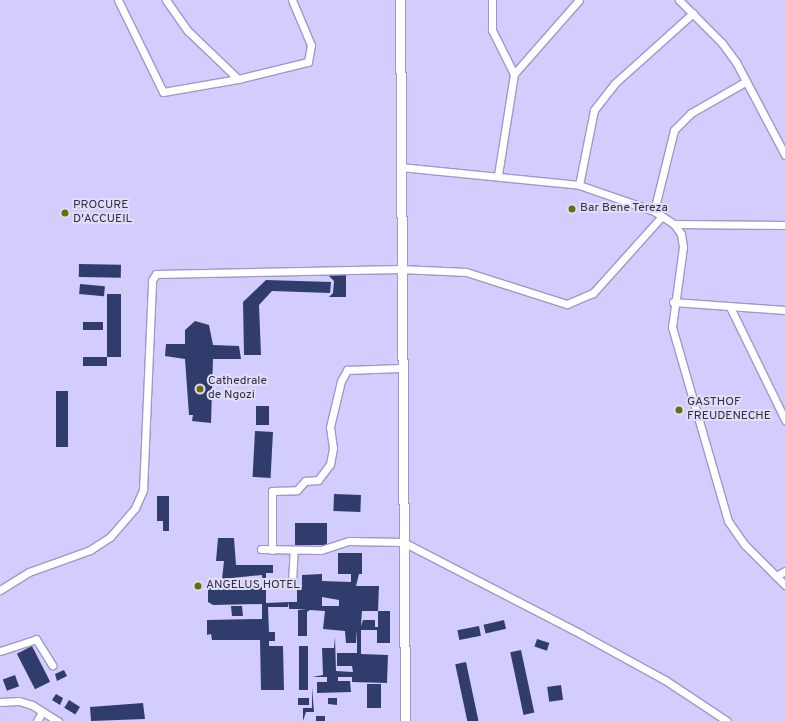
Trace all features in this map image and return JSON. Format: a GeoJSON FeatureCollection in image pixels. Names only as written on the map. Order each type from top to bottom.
{"type":"FeatureCollection","features":[{"type":"Feature","properties":{"kind":"street"},"geometry":{"type":"LineString","coordinates":[[118,0],[162,92],[238,79],[302,65],[311,58],[311,45],[292,0]]}},
{"type":"Feature","properties":{"kind":"street"},"geometry":{"type":"LineString","coordinates":[[166,0],[188,31],[238,79]]}},
{"type":"Feature","properties":{"kind":"street"},"geometry":{"type":"LineString","coordinates":[[400,0],[400,368],[404,721]]}},
{"type":"Feature","properties":{"kind":"street"},"geometry":{"type":"LineString","coordinates":[[492,0],[492,30],[514,74]]}},
{"type":"Feature","properties":{"kind":"street"},"geometry":{"type":"LineString","coordinates":[[498,175],[514,74],[579,0]]}},
{"type":"Feature","properties":{"kind":"street"},"geometry":{"type":"LineString","coordinates":[[679,0],[722,43],[785,155]]}},
{"type":"Feature","properties":{"kind":"street"},"geometry":{"type":"LineString","coordinates":[[580,185],[594,110],[614,84],[693,13]]}},
{"type":"Feature","properties":{"kind":"street"},"geometry":{"type":"LineString","coordinates":[[654,211],[674,130],[691,113],[745,82]]}},
{"type":"Feature","properties":{"kind":"street"},"geometry":{"type":"LineString","coordinates":[[400,167],[498,175],[580,185],[654,211],[674,224],[681,234],[683,247],[673,302],[672,328],[728,521],[741,541],[785,585]]}},
{"type":"Feature","properties":{"kind":"street"},"geometry":{"type":"LineString","coordinates":[[0,590],[29,572],[90,550],[110,537],[135,508],[143,490],[152,280],[156,274],[400,269],[487,276],[567,304],[593,293],[662,216]]}},
{"type":"Feature","properties":{"kind":"street"},"geometry":{"type":"LineString","coordinates":[[674,224],[785,225]]}},
{"type":"Feature","properties":{"kind":"street"},"geometry":{"type":"LineString","coordinates":[[673,302],[785,310]]}},
{"type":"Feature","properties":{"kind":"street"},"geometry":{"type":"LineString","coordinates":[[730,307],[785,420]]}},
{"type":"Feature","properties":{"kind":"street"},"geometry":{"type":"LineString","coordinates":[[272,550],[272,491],[297,490],[305,482],[318,480],[330,464],[330,427],[341,381],[347,370],[400,368]]}},
{"type":"Feature","properties":{"kind":"street"},"geometry":{"type":"LineString","coordinates":[[261,549],[321,550],[349,541],[403,542],[616,653],[727,721]]}},
{"type":"Feature","properties":{"kind":"street"},"geometry":{"type":"LineString","coordinates":[[292,583],[294,550]]}},
{"type":"Feature","properties":{"kind":"street"},"geometry":{"type":"LineString","coordinates":[[776,576],[785,571]]}},
{"type":"Feature","properties":{"kind":"street"},"geometry":{"type":"LineString","coordinates":[[0,651],[36,639],[52,665]]}},
{"type":"Feature","properties":{"kind":"street"},"geometry":{"type":"LineString","coordinates":[[0,702],[19,701],[58,721]]}},
{"type":"Feature","properties":{"kind":"street"},"geometry":{"type":"LineString","coordinates":[[37,721],[42,712]]}},
{"type":"Feature","properties":{"kind":"building"},"geometry":{"type":"Polygon","coordinates":[[[79,264],[121,265],[121,278],[79,277],[79,264]]]}},
{"type":"Feature","properties":{"kind":"building"},"geometry":{"type":"Polygon","coordinates":[[[328,275],[346,275],[346,297],[329,297],[333,293],[334,281],[328,275]]]}},
{"type":"Feature","properties":{"kind":"building"},"geometry":{"type":"Polygon","coordinates":[[[266,280],[331,282],[330,293],[272,291],[259,305],[261,355],[244,355],[243,302],[266,280]]]}},
{"type":"Feature","properties":{"kind":"building"},"geometry":{"type":"Polygon","coordinates":[[[80,284],[105,286],[104,296],[79,294],[80,284]]]}},
{"type":"Feature","properties":{"kind":"building"},"geometry":{"type":"Polygon","coordinates":[[[107,294],[121,294],[121,357],[107,357],[107,294]]]}},
{"type":"Feature","properties":{"kind":"building","name":"Cathedrale de Ngozi"},"geometry":{"type":"Polygon","coordinates":[[[195,321],[209,325],[213,345],[239,346],[241,359],[213,359],[211,423],[192,421],[193,415],[189,415],[185,359],[165,356],[166,344],[185,344],[185,330],[195,321]]]}},
{"type":"Feature","properties":{"kind":"building"},"geometry":{"type":"Polygon","coordinates":[[[83,322],[103,322],[103,330],[83,330],[83,322]]]}},
{"type":"Feature","properties":{"kind":"building"},"geometry":{"type":"Polygon","coordinates":[[[83,357],[107,357],[107,366],[83,366],[83,357]]]}},
{"type":"Feature","properties":{"kind":"building"},"geometry":{"type":"Polygon","coordinates":[[[56,391],[68,391],[68,447],[56,447],[56,391]]]}},
{"type":"Feature","properties":{"kind":"building"},"geometry":{"type":"Polygon","coordinates":[[[256,406],[269,406],[269,425],[256,425],[256,406]]]}},
{"type":"Feature","properties":{"kind":"building"},"geometry":{"type":"Polygon","coordinates":[[[255,431],[273,432],[271,478],[253,477],[255,431]]]}},
{"type":"Feature","properties":{"kind":"building"},"geometry":{"type":"Polygon","coordinates":[[[334,494],[361,495],[360,512],[333,511],[334,494]]]}},
{"type":"Feature","properties":{"kind":"building"},"geometry":{"type":"Polygon","coordinates":[[[157,496],[169,496],[169,531],[163,531],[163,521],[157,521],[157,496]]]}},
{"type":"Feature","properties":{"kind":"building"},"geometry":{"type":"Polygon","coordinates":[[[295,523],[327,523],[327,545],[295,545],[295,523]]]}},
{"type":"Feature","properties":{"kind":"building"},"geometry":{"type":"Polygon","coordinates":[[[218,538],[234,538],[236,565],[273,565],[273,573],[266,573],[266,603],[289,602],[288,607],[268,607],[269,632],[275,632],[275,641],[269,641],[269,646],[283,646],[284,690],[261,690],[260,640],[212,640],[211,634],[207,635],[207,620],[262,619],[262,604],[213,605],[208,602],[208,588],[263,587],[262,575],[222,579],[224,561],[216,561],[218,538]]]}},
{"type":"Feature","properties":{"kind":"building"},"geometry":{"type":"Polygon","coordinates":[[[338,553],[362,553],[362,574],[359,574],[356,586],[379,586],[378,611],[390,611],[390,643],[377,643],[377,630],[361,630],[361,654],[388,655],[387,683],[352,682],[352,677],[338,677],[338,681],[350,681],[351,692],[317,693],[317,682],[327,682],[327,677],[312,677],[323,675],[322,648],[334,648],[335,637],[336,671],[353,672],[352,666],[337,666],[337,653],[357,653],[357,630],[356,643],[346,643],[345,631],[323,629],[325,611],[310,610],[307,612],[307,636],[298,636],[298,610],[306,609],[289,609],[289,602],[297,602],[297,587],[302,587],[302,575],[322,574],[322,581],[351,582],[351,574],[338,574],[338,553]],[[322,597],[322,606],[339,606],[339,600],[322,597]],[[362,611],[361,626],[363,620],[375,620],[375,627],[378,627],[378,611],[362,611]]]}},
{"type":"Feature","properties":{"kind":"building"},"geometry":{"type":"Polygon","coordinates":[[[231,606],[242,606],[243,616],[232,616],[231,606]]]}},
{"type":"Feature","properties":{"kind":"building"},"geometry":{"type":"Polygon","coordinates":[[[504,620],[506,629],[486,633],[484,625],[504,620]]]}},
{"type":"Feature","properties":{"kind":"building"},"geometry":{"type":"Polygon","coordinates":[[[479,626],[481,636],[459,640],[457,630],[479,626]]]}},
{"type":"Feature","properties":{"kind":"building"},"geometry":{"type":"Polygon","coordinates":[[[537,639],[549,643],[547,651],[535,647],[537,639]]]}},
{"type":"Feature","properties":{"kind":"building"},"geometry":{"type":"Polygon","coordinates":[[[32,646],[50,682],[35,689],[17,654],[32,646]]]}},
{"type":"Feature","properties":{"kind":"building"},"geometry":{"type":"Polygon","coordinates":[[[299,646],[308,646],[308,690],[299,690],[299,646]]]}},
{"type":"Feature","properties":{"kind":"building"},"geometry":{"type":"Polygon","coordinates":[[[521,650],[534,713],[524,715],[510,652],[521,650]]]}},
{"type":"Feature","properties":{"kind":"building"},"geometry":{"type":"Polygon","coordinates":[[[466,662],[478,721],[467,721],[455,664],[466,662]]]}},
{"type":"Feature","properties":{"kind":"building"},"geometry":{"type":"Polygon","coordinates":[[[64,670],[67,676],[57,681],[55,674],[64,670]]]}},
{"type":"Feature","properties":{"kind":"building"},"geometry":{"type":"Polygon","coordinates":[[[15,675],[19,686],[7,691],[3,679],[15,675]]]}},
{"type":"Feature","properties":{"kind":"building"},"geometry":{"type":"Polygon","coordinates":[[[367,684],[381,684],[381,708],[367,708],[367,684]]]}},
{"type":"Feature","properties":{"kind":"building"},"geometry":{"type":"Polygon","coordinates":[[[561,685],[563,700],[549,702],[547,687],[561,685]]]}},
{"type":"Feature","properties":{"kind":"building"},"geometry":{"type":"Polygon","coordinates":[[[312,687],[314,712],[306,712],[303,721],[303,708],[312,708],[312,687]]]}},
{"type":"Feature","properties":{"kind":"building"},"geometry":{"type":"Polygon","coordinates":[[[56,694],[63,698],[60,705],[52,700],[56,694]]]}},
{"type":"Feature","properties":{"kind":"building"},"geometry":{"type":"Polygon","coordinates":[[[298,698],[309,698],[309,705],[298,705],[298,698]]]}},
{"type":"Feature","properties":{"kind":"building"},"geometry":{"type":"Polygon","coordinates":[[[328,698],[337,698],[337,705],[328,704],[328,698]]]}},
{"type":"Feature","properties":{"kind":"building"},"geometry":{"type":"Polygon","coordinates":[[[69,700],[80,707],[75,715],[64,708],[69,700]]]}},
{"type":"Feature","properties":{"kind":"building"},"geometry":{"type":"Polygon","coordinates":[[[143,703],[145,719],[91,721],[90,707],[143,703]]]}},
{"type":"Feature","properties":{"kind":"building"},"geometry":{"type":"Polygon","coordinates":[[[316,716],[325,716],[325,721],[316,721],[316,716]]]}},
{"type":"Feature","properties":{"kind":"place","name":"Bar Bene Tereza"},"geometry":{"type":"Point","coordinates":[572,209]}},
{"type":"Feature","properties":{"kind":"place","name":"PROCURE D'ACCUEIL"},"geometry":{"type":"Point","coordinates":[65,213]}},
{"type":"Feature","properties":{"kind":"place","name":"Cathedrale de Ngozi"},"geometry":{"type":"Point","coordinates":[200,389]}},
{"type":"Feature","properties":{"kind":"place","name":"GASTHOF FREUDENECHE"},"geometry":{"type":"Point","coordinates":[679,410]}},
{"type":"Feature","properties":{"kind":"place","name":"ANGELUS HOTEL"},"geometry":{"type":"Point","coordinates":[198,586]}}]}
